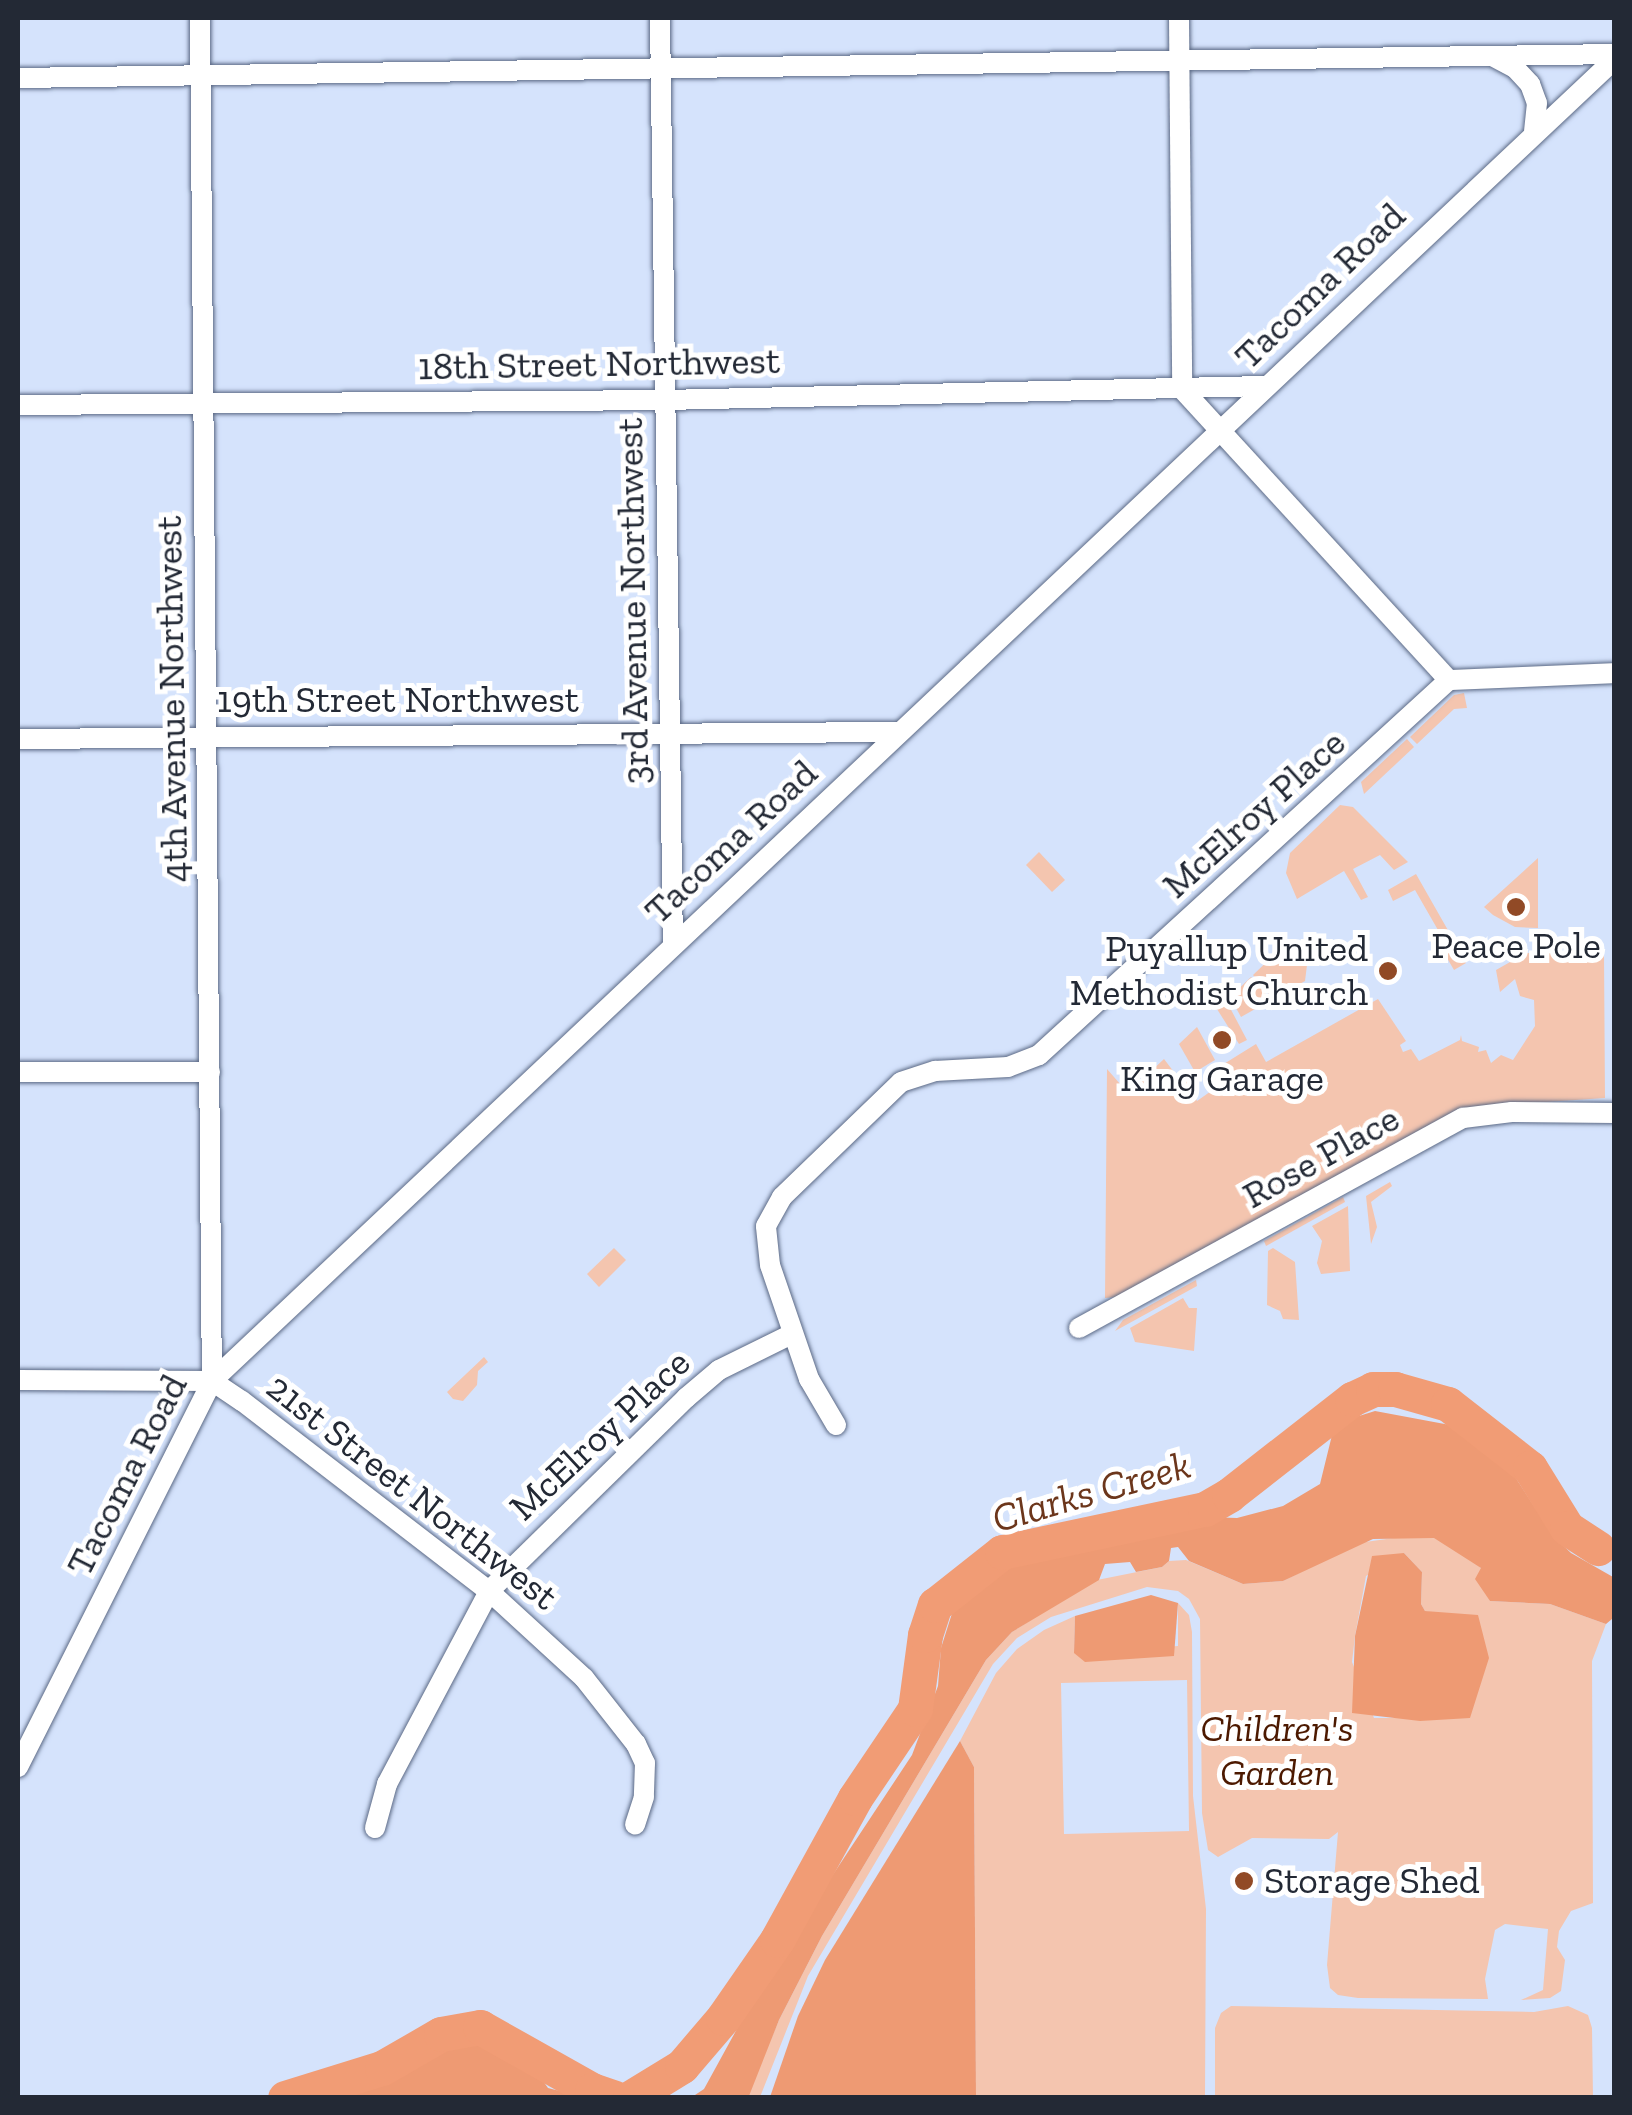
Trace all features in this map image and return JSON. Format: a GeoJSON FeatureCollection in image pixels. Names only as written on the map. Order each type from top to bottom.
{"type":"FeatureCollection","features":[{"type":"Feature","properties":{"kind":"street","name":"4th Avenue Northwest"},"geometry":{"type":"LineString","coordinates":[[200,18],[212,1381]]}},
{"type":"Feature","properties":{"kind":"street","name":"3rd Avenue Northwest"},"geometry":{"type":"LineString","coordinates":[[660,18],[674,944]]}},
{"type":"Feature","properties":{"kind":"street"},"geometry":{"type":"LineString","coordinates":[[1178,18],[1182,389],[1450,680],[1614,673]]}},
{"type":"Feature","properties":{"kind":"street"},"geometry":{"type":"LineString","coordinates":[[18,78],[1488,54],[1614,57]]}},
{"type":"Feature","properties":{"kind":"street"},"geometry":{"type":"LineString","coordinates":[[1488,54],[1515,68],[1530,84],[1537,103],[1534,131]]}},
{"type":"Feature","properties":{"kind":"street","name":"Tacoma Road"},"geometry":{"type":"LineString","coordinates":[[18,1767],[212,1381],[1614,57]]}},
{"type":"Feature","properties":{"kind":"street","name":"18th Street Northwest"},"geometry":{"type":"LineString","coordinates":[[18,406],[665,400],[1265,386]]}},
{"type":"Feature","properties":{"kind":"street","name":"McElroy Place"},"geometry":{"type":"LineString","coordinates":[[836,1425],[808,1379],[792,1334],[765,1241],[770,1212],[884,1096],[912,1076],[1008,1067],[1038,1055],[1450,680]]}},
{"type":"Feature","properties":{"kind":"street","name":"19th Street Northwest"},"geometry":{"type":"LineString","coordinates":[[18,739],[898,732]]}},
{"type":"Feature","properties":{"kind":"street"},"geometry":{"type":"LineString","coordinates":[[18,1072],[210,1072]]}},
{"type":"Feature","properties":{"kind":"street","name":"Rose Place"},"geometry":{"type":"LineString","coordinates":[[1079,1328],[1463,1118],[1512,1112],[1614,1114]]}},
{"type":"Feature","properties":{"kind":"street","name":"McElroy Place"},"geometry":{"type":"LineString","coordinates":[[375,1828],[387,1784],[490,1591],[686,1398],[752,1350],[792,1334]]}},
{"type":"Feature","properties":{"kind":"street","name":"21st Street Northwest"},"geometry":{"type":"LineString","coordinates":[[18,1380],[212,1381],[490,1591],[574,1668],[636,1744],[645,1763],[646,1783],[635,1825]]}},
{"type":"Feature","properties":{"kind":"green space"},"geometry":{"type":"Polygon","coordinates":[[[1464,693],[1467,708],[1454,709],[1417,744],[1410,737],[1454,695],[1464,693]]]}},
{"type":"Feature","properties":{"kind":"green space"},"geometry":{"type":"Polygon","coordinates":[[[1407,739],[1414,747],[1364,794],[1361,782],[1407,739]]]}},
{"type":"Feature","properties":{"kind":"green space"},"geometry":{"type":"Polygon","coordinates":[[[1340,805],[1353,807],[1408,862],[1394,870],[1380,855],[1353,869],[1368,897],[1361,900],[1344,871],[1297,899],[1286,873],[1290,853],[1340,805]]]}},
{"type":"Feature","properties":{"kind":"green space"},"geometry":{"type":"Polygon","coordinates":[[[1039,852],[1065,880],[1052,892],[1026,865],[1039,852]]]}},
{"type":"Feature","properties":{"kind":"green space"},"geometry":{"type":"Polygon","coordinates":[[[1538,858],[1538,928],[1515,927],[1484,907],[1538,858]]]}},
{"type":"Feature","properties":{"kind":"green space"},"geometry":{"type":"Polygon","coordinates":[[[1416,874],[1449,932],[1442,937],[1415,890],[1393,901],[1388,890],[1416,874]]]}},
{"type":"Feature","properties":{"kind":"green space"},"geometry":{"type":"Polygon","coordinates":[[[1453,939],[1466,963],[1454,970],[1440,946],[1453,939]]]}},
{"type":"Feature","properties":{"kind":"green space"},"geometry":{"type":"Polygon","coordinates":[[[1280,949],[1308,957],[1305,981],[1273,999],[1253,975],[1280,949]]]}},
{"type":"Feature","properties":{"kind":"green space"},"geometry":{"type":"Polygon","coordinates":[[[1526,953],[1604,954],[1605,1098],[1485,1106],[1118,1297],[1105,1298],[1107,1069],[1128,1093],[1164,1059],[1177,1076],[1183,1073],[1197,1101],[1214,1089],[1206,1075],[1256,1044],[1266,1062],[1378,999],[1406,1041],[1400,1045],[1403,1052],[1411,1049],[1419,1061],[1460,1040],[1461,1035],[1462,1041],[1479,1047],[1478,1052],[1486,1050],[1491,1063],[1501,1055],[1513,1060],[1535,1026],[1534,1000],[1520,996],[1515,979],[1500,992],[1496,970],[1526,953]]]}},
{"type":"Feature","properties":{"kind":"green space"},"geometry":{"type":"Polygon","coordinates":[[[1251,977],[1271,1000],[1241,1017],[1230,997],[1251,977]]]}},
{"type":"Feature","properties":{"kind":"green space"},"geometry":{"type":"Polygon","coordinates":[[[1228,1004],[1247,1040],[1239,1044],[1217,1009],[1228,1004]]]}},
{"type":"Feature","properties":{"kind":"green space"},"geometry":{"type":"Polygon","coordinates":[[[1197,1027],[1215,1060],[1195,1072],[1179,1044],[1197,1027]]]}},
{"type":"Feature","properties":{"kind":"green space"},"geometry":{"type":"Polygon","coordinates":[[[1390,1182],[1392,1186],[1371,1202],[1377,1227],[1371,1244],[1366,1196],[1390,1182]]]}},
{"type":"Feature","properties":{"kind":"green space"},"geometry":{"type":"Polygon","coordinates":[[[1343,1197],[1345,1202],[1266,1246],[1264,1241],[1343,1197]]]}},
{"type":"Feature","properties":{"kind":"green space"},"geometry":{"type":"Polygon","coordinates":[[[1348,1206],[1350,1271],[1321,1274],[1317,1263],[1322,1241],[1312,1226],[1348,1206]]]}},
{"type":"Feature","properties":{"kind":"green space"},"geometry":{"type":"Polygon","coordinates":[[[614,1248],[626,1260],[599,1287],[587,1274],[614,1248]]]}},
{"type":"Feature","properties":{"kind":"green space"},"geometry":{"type":"Polygon","coordinates":[[[1273,1248],[1295,1262],[1299,1320],[1283,1319],[1280,1311],[1267,1305],[1268,1251],[1273,1248]]]}},
{"type":"Feature","properties":{"kind":"green space"},"geometry":{"type":"Polygon","coordinates":[[[1196,1280],[1197,1286],[1115,1331],[1123,1320],[1196,1280]]]}},
{"type":"Feature","properties":{"kind":"green space"},"geometry":{"type":"Polygon","coordinates":[[[1183,1298],[1189,1308],[1197,1308],[1194,1351],[1135,1342],[1130,1328],[1183,1298]]]}},
{"type":"Feature","properties":{"kind":"green space"},"geometry":{"type":"Polygon","coordinates":[[[484,1357],[488,1362],[478,1371],[477,1385],[463,1401],[453,1399],[447,1392],[484,1357]]]}},
{"type":"Feature","properties":{"kind":"green space","name":"Children's Garden"},"geometry":{"type":"Polygon","coordinates":[[[1408,1536],[1435,1538],[1481,1568],[1490,1601],[1550,1604],[1606,1624],[1592,1661],[1593,1903],[1571,1911],[1559,1931],[1557,1947],[1565,1960],[1561,1991],[1550,1998],[1521,2000],[1543,1990],[1548,1929],[1505,1924],[1495,1930],[1485,1979],[1488,1999],[1358,1998],[1338,1995],[1330,1988],[1327,1965],[1338,1832],[1329,1839],[1252,1838],[1218,1857],[1208,1850],[1202,1813],[1200,1619],[1189,1599],[1178,1591],[1147,1587],[1051,1617],[1017,1638],[993,1664],[808,1976],[760,2097],[746,2098],[779,2020],[822,1936],[986,1660],[1012,1632],[1092,1581],[1162,1567],[1169,1561],[1186,1560],[1243,1584],[1283,1581],[1358,1543],[1408,1536]],[[1404,1553],[1366,1576],[1352,1662],[1374,1718],[1470,1718],[1449,1616],[1425,1611],[1421,1604],[1422,1572],[1404,1553]]]}},
{"type":"Feature","properties":{"kind":"green space"},"geometry":{"type":"Polygon","coordinates":[[[1178,1603],[1189,1615],[1192,1632],[1193,1796],[1206,1909],[1205,2097],[976,2097],[974,1767],[960,1741],[996,1673],[1017,1649],[1044,1630],[1075,1616],[1074,1653],[1178,1646],[1178,1603]],[[1187,1680],[1061,1683],[1064,1834],[1189,1831],[1187,1680]]]}},
{"type":"Feature","properties":{"kind":"green space"},"geometry":{"type":"Polygon","coordinates":[[[1231,2006],[1534,2012],[1568,2006],[1588,2015],[1592,2028],[1593,2097],[1215,2097],[1215,2028],[1221,2013],[1231,2006]]]}},
{"type":"Feature","properties":{"kind":"shaded area"},"geometry":{"type":"Polygon","coordinates":[[[1375,1411],[1466,1428],[1506,1463],[1554,1537],[1571,1553],[1613,1577],[1612,1619],[1606,1624],[1550,1604],[1490,1601],[1475,1579],[1481,1568],[1434,1538],[1373,1539],[1283,1581],[1243,1584],[1189,1561],[1178,1547],[1171,1548],[1169,1561],[1162,1567],[1136,1572],[1130,1562],[1105,1564],[1099,1580],[1012,1632],[986,1660],[822,1936],[779,2020],[749,2096],[692,2097],[704,2089],[766,1976],[912,1755],[938,1686],[941,1648],[955,1604],[1019,1560],[1207,1517],[1237,1518],[1283,1506],[1320,1484],[1333,1431],[1343,1421],[1375,1411]]]}},
{"type":"Feature","properties":{"kind":"shaded area"},"geometry":{"type":"Polygon","coordinates":[[[1404,1553],[1422,1572],[1421,1604],[1425,1611],[1478,1615],[1489,1658],[1470,1718],[1420,1721],[1352,1713],[1355,1636],[1372,1556],[1404,1553]]]}},
{"type":"Feature","properties":{"kind":"shaded area"},"geometry":{"type":"Polygon","coordinates":[[[1151,1595],[1178,1603],[1174,1656],[1085,1662],[1074,1653],[1075,1616],[1151,1595]]]}},
{"type":"Feature","properties":{"kind":"shaded area"},"geometry":{"type":"Polygon","coordinates":[[[960,1741],[974,1767],[976,2097],[770,2097],[798,2016],[825,1960],[960,1741]]]}},
{"type":"Feature","properties":{"kind":"shaded area"},"geometry":{"type":"Polygon","coordinates":[[[485,2037],[536,2071],[548,2088],[583,2097],[316,2097],[382,2078],[438,2048],[485,2037]]]}},
{"type":"Feature","properties":{"kind":"waterway","name":"Clarks Creek"},"geometry":{"type":"LineString","coordinates":[[630,2098],[682,2066],[723,2018],[777,1940],[855,1798],[915,1709],[925,1635],[935,1605],[1002,1552],[1205,1509],[1229,1495],[1352,1399],[1373,1389],[1395,1389],[1448,1404],[1530,1468],[1567,1528],[1598,1548]]}},
{"type":"Feature","properties":{"kind":"waterway","name":"Clarks Creek"},"geometry":{"type":"LineString","coordinates":[[285,2098],[382,2068],[441,2034],[480,2027],[592,2090],[615,2098]]}},
{"type":"Feature","properties":{"kind":"place","name":"Peace Pole"},"geometry":{"type":"Point","coordinates":[1516,907]}},
{"type":"Feature","properties":{"kind":"place","name":"Puyallup United Methodist Church"},"geometry":{"type":"Point","coordinates":[1388,971]}},
{"type":"Feature","properties":{"kind":"place","name":"King Garage"},"geometry":{"type":"Point","coordinates":[1222,1040]}},
{"type":"Feature","properties":{"kind":"place","name":"Storage Shed"},"geometry":{"type":"Point","coordinates":[1244,1881]}}]}
